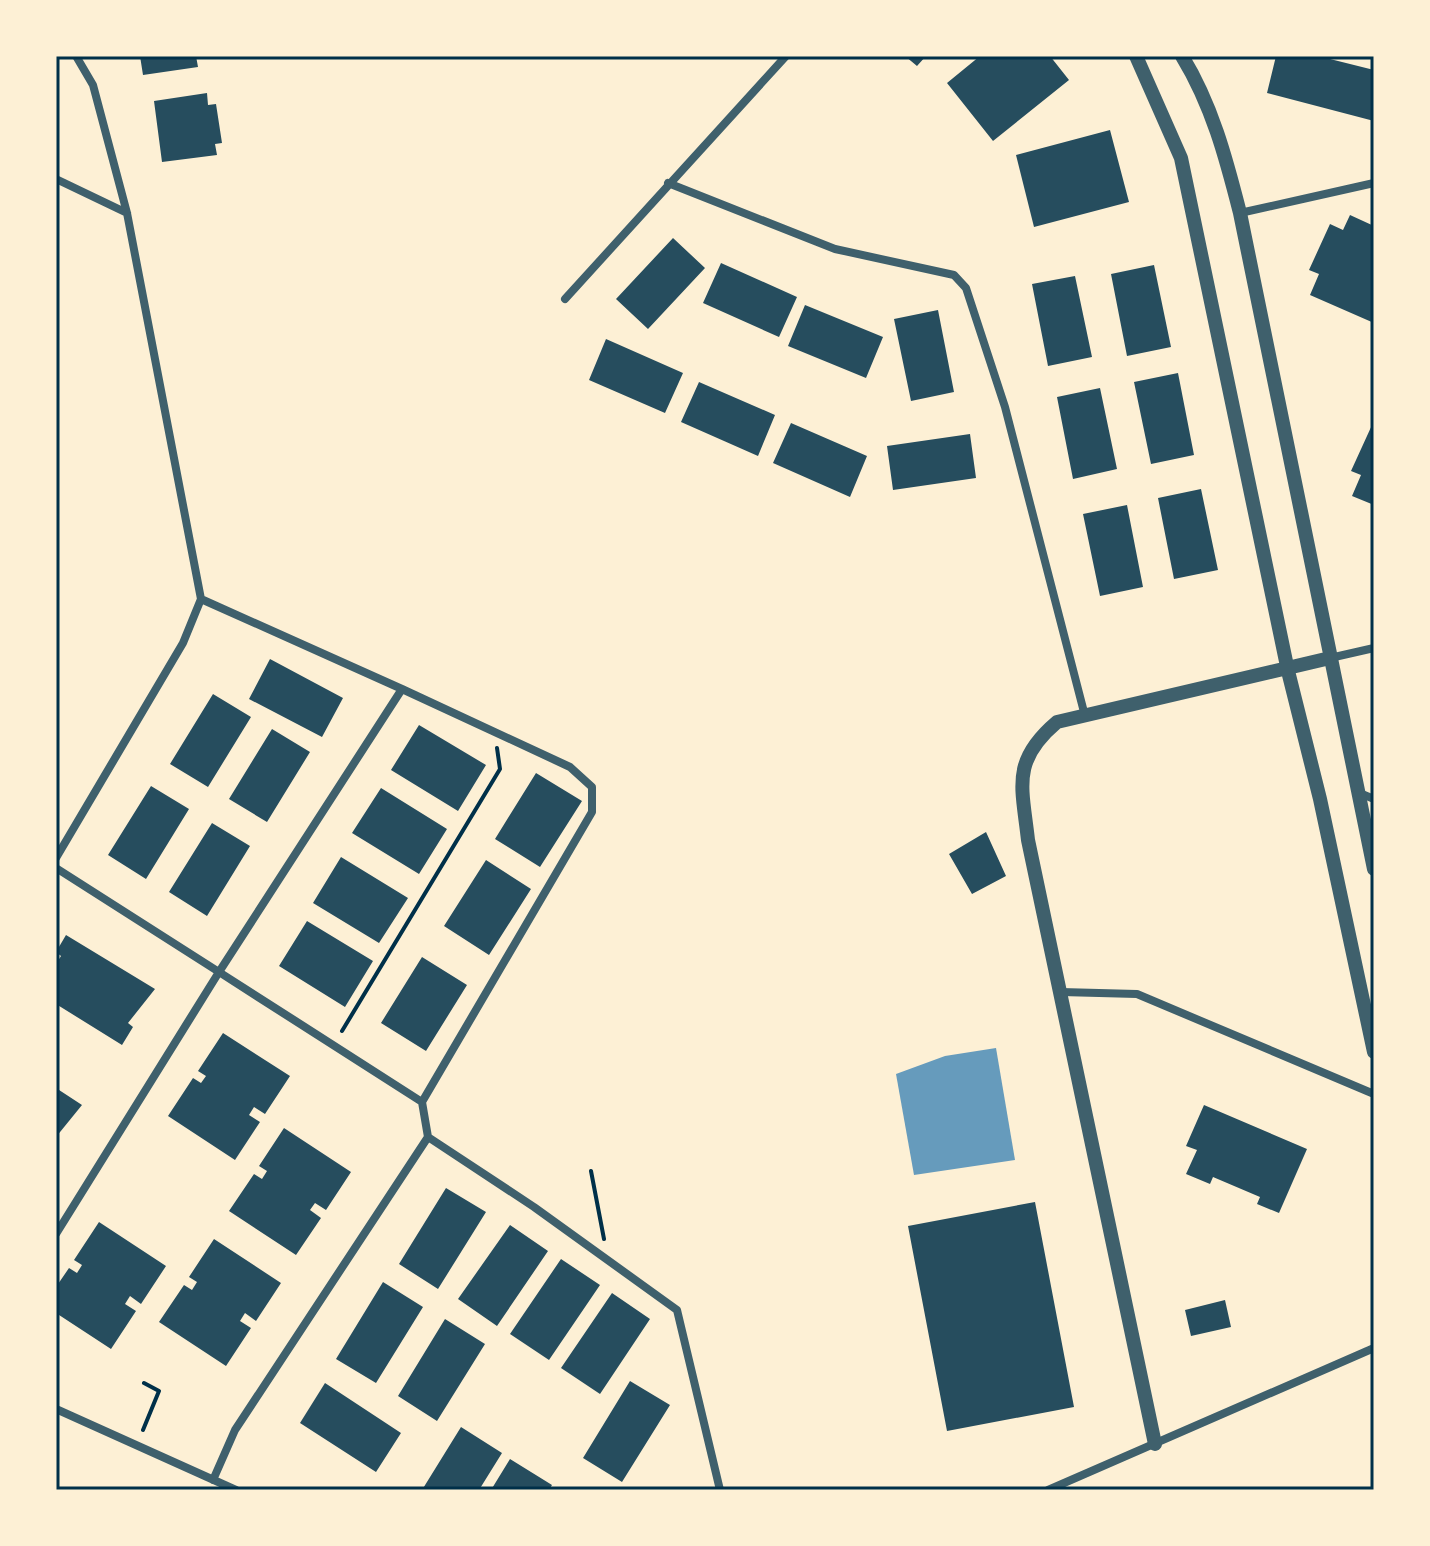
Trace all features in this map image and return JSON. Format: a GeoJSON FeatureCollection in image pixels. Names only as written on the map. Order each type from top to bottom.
{"type":"FeatureCollection","features":[{"type":"Feature","properties":{"kind":"street"},"geometry":{"type":"LineString","coordinates":[[56,858],[183,643],[201,599],[127,213],[93,85],[76,56]]}},
{"type":"Feature","properties":{"kind":"street"},"geometry":{"type":"LineString","coordinates":[[565,299],[786,56]]}},
{"type":"Feature","properties":{"kind":"street"},"geometry":{"type":"LineString","coordinates":[[1136,56],[1181,158],[1288,671],[1320,799],[1374,1052]]}},
{"type":"Feature","properties":{"kind":"street"},"geometry":{"type":"LineString","coordinates":[[1182,56],[1196,79],[1221,139],[1240,213],[1374,869]]}},
{"type":"Feature","properties":{"kind":"street"},"geometry":{"type":"LineString","coordinates":[[56,179],[127,213]]}},
{"type":"Feature","properties":{"kind":"street"},"geometry":{"type":"LineString","coordinates":[[668,183],[835,249],[954,275],[966,288],[1005,407],[1085,716]]}},
{"type":"Feature","properties":{"kind":"street"},"geometry":{"type":"LineString","coordinates":[[1240,213],[1374,183]]}},
{"type":"Feature","properties":{"kind":"street"},"geometry":{"type":"LineString","coordinates":[[201,599],[570,767],[592,787],[592,812],[422,1102],[428,1137],[235,1430],[213,1480]]}},
{"type":"Feature","properties":{"kind":"street"},"geometry":{"type":"LineString","coordinates":[[1155,1444],[1028,840],[1020,772],[1034,741],[1057,722],[1288,671],[1374,648]]}},
{"type":"Feature","properties":{"kind":"street"},"geometry":{"type":"LineString","coordinates":[[56,1234],[219,972],[402,689]]}},
{"type":"Feature","properties":{"kind":"street"},"geometry":{"type":"LineString","coordinates":[[1357,792],[1374,799]]}},
{"type":"Feature","properties":{"kind":"street"},"geometry":{"type":"LineString","coordinates":[[56,868],[422,1102]]}},
{"type":"Feature","properties":{"kind":"street"},"geometry":{"type":"LineString","coordinates":[[1061,992],[1137,994],[1374,1094]]}},
{"type":"Feature","properties":{"kind":"street"},"geometry":{"type":"LineString","coordinates":[[428,1137],[677,1310],[720,1490]]}},
{"type":"Feature","properties":{"kind":"street"},"geometry":{"type":"LineString","coordinates":[[1048,1490],[1374,1348]]}},
{"type":"Feature","properties":{"kind":"street"},"geometry":{"type":"LineString","coordinates":[[56,1409],[136,1448],[236,1490]]}},
{"type":"Feature","properties":{"kind":"path"},"geometry":{"type":"LineString","coordinates":[[334,1044],[500,769],[495,735]]}},
{"type":"Feature","properties":{"kind":"path"},"geometry":{"type":"LineString","coordinates":[[591,1171],[608,1260]]}},
{"type":"Feature","properties":{"kind":"path"},"geometry":{"type":"LineString","coordinates":[[136,1448],[159,1391],[144,1383]]}},
{"type":"Feature","properties":{"kind":"water"},"geometry":{"type":"Polygon","coordinates":[[[996,1048],[1015,1160],[914,1175],[896,1074],[945,1056],[996,1048]]]}},
{"type":"Feature","properties":{"kind":"building"},"geometry":{"type":"Polygon","coordinates":[[[140,56],[196,56],[198,67],[143,75],[140,56]]]}},
{"type":"Feature","properties":{"kind":"building"},"geometry":{"type":"Polygon","coordinates":[[[905,56],[926,56],[917,66],[905,56]]]}},
{"type":"Feature","properties":{"kind":"building"},"geometry":{"type":"Polygon","coordinates":[[[980,56],[1050,56],[1069,80],[993,141],[947,83],[980,56]]]}},
{"type":"Feature","properties":{"kind":"building"},"geometry":{"type":"Polygon","coordinates":[[[1276,56],[1318,56],[1374,70],[1374,121],[1267,93],[1276,56]]]}},
{"type":"Feature","properties":{"kind":"building"},"geometry":{"type":"Polygon","coordinates":[[[207,93],[208,105],[216,104],[222,143],[215,144],[217,155],[162,162],[154,101],[207,93]]]}},
{"type":"Feature","properties":{"kind":"building"},"geometry":{"type":"Polygon","coordinates":[[[1110,130],[1129,202],[1034,227],[1016,155],[1110,130]]]}},
{"type":"Feature","properties":{"kind":"building"},"geometry":{"type":"Polygon","coordinates":[[[1350,215],[1374,226],[1374,323],[1310,295],[1319,274],[1309,270],[1330,224],[1343,230],[1350,215]]]}},
{"type":"Feature","properties":{"kind":"building"},"geometry":{"type":"Polygon","coordinates":[[[673,238],[705,268],[648,329],[616,299],[673,238]]]}},
{"type":"Feature","properties":{"kind":"building"},"geometry":{"type":"Polygon","coordinates":[[[721,263],[797,297],[779,337],[703,303],[721,263]]]}},
{"type":"Feature","properties":{"kind":"building"},"geometry":{"type":"Polygon","coordinates":[[[1154,265],[1171,347],[1127,356],[1111,274],[1154,265]]]}},
{"type":"Feature","properties":{"kind":"building"},"geometry":{"type":"Polygon","coordinates":[[[1075,276],[1092,357],[1048,366],[1032,284],[1075,276]]]}},
{"type":"Feature","properties":{"kind":"building"},"geometry":{"type":"Polygon","coordinates":[[[805,305],[883,337],[866,378],[788,346],[805,305]]]}},
{"type":"Feature","properties":{"kind":"building"},"geometry":{"type":"Polygon","coordinates":[[[938,310],[954,392],[911,401],[894,319],[938,310]]]}},
{"type":"Feature","properties":{"kind":"building"},"geometry":{"type":"Polygon","coordinates":[[[606,339],[683,373],[665,413],[589,380],[606,339]]]}},
{"type":"Feature","properties":{"kind":"building"},"geometry":{"type":"Polygon","coordinates":[[[1178,373],[1194,455],[1151,464],[1134,382],[1178,373]]]}},
{"type":"Feature","properties":{"kind":"building"},"geometry":{"type":"Polygon","coordinates":[[[699,382],[775,415],[758,456],[681,422],[699,382]]]}},
{"type":"Feature","properties":{"kind":"building"},"geometry":{"type":"Polygon","coordinates":[[[1100,388],[1117,469],[1073,479],[1057,397],[1100,388]]]}},
{"type":"Feature","properties":{"kind":"building"},"geometry":{"type":"Polygon","coordinates":[[[791,423],[867,456],[850,497],[773,463],[791,423]]]}},
{"type":"Feature","properties":{"kind":"building"},"geometry":{"type":"Polygon","coordinates":[[[1372,425],[1374,505],[1352,496],[1361,475],[1351,471],[1372,425]]]}},
{"type":"Feature","properties":{"kind":"building"},"geometry":{"type":"Polygon","coordinates":[[[970,434],[976,478],[893,490],[887,446],[970,434]]]}},
{"type":"Feature","properties":{"kind":"building"},"geometry":{"type":"Polygon","coordinates":[[[1201,489],[1218,570],[1174,579],[1158,498],[1201,489]]]}},
{"type":"Feature","properties":{"kind":"building"},"geometry":{"type":"Polygon","coordinates":[[[1127,505],[1143,587],[1100,596],[1083,514],[1127,505]]]}},
{"type":"Feature","properties":{"kind":"building"},"geometry":{"type":"Polygon","coordinates":[[[270,659],[343,698],[322,737],[249,699],[270,659]]]}},
{"type":"Feature","properties":{"kind":"building"},"geometry":{"type":"Polygon","coordinates":[[[213,694],[251,717],[208,787],[170,764],[213,694]]]}},
{"type":"Feature","properties":{"kind":"building"},"geometry":{"type":"Polygon","coordinates":[[[419,725],[486,765],[458,811],[391,770],[419,725]]]}},
{"type":"Feature","properties":{"kind":"building"},"geometry":{"type":"Polygon","coordinates":[[[272,729],[310,752],[267,822],[229,799],[272,729]]]}},
{"type":"Feature","properties":{"kind":"building"},"geometry":{"type":"Polygon","coordinates":[[[536,773],[582,801],[540,867],[495,839],[536,773]]]}},
{"type":"Feature","properties":{"kind":"building"},"geometry":{"type":"Polygon","coordinates":[[[151,786],[189,809],[146,879],[108,855],[151,786]]]}},
{"type":"Feature","properties":{"kind":"building"},"geometry":{"type":"Polygon","coordinates":[[[381,788],[447,829],[419,874],[352,833],[381,788]]]}},
{"type":"Feature","properties":{"kind":"building"},"geometry":{"type":"Polygon","coordinates":[[[212,823],[250,846],[207,916],[169,892],[212,823]]]}},
{"type":"Feature","properties":{"kind":"building"},"geometry":{"type":"Polygon","coordinates":[[[986,832],[1006,876],[972,894],[949,854],[986,832]]]}},
{"type":"Feature","properties":{"kind":"building"},"geometry":{"type":"Polygon","coordinates":[[[341,857],[408,898],[379,943],[313,903],[341,857]]]}},
{"type":"Feature","properties":{"kind":"building"},"geometry":{"type":"Polygon","coordinates":[[[486,860],[531,889],[489,955],[444,926],[486,860]]]}},
{"type":"Feature","properties":{"kind":"building"},"geometry":{"type":"Polygon","coordinates":[[[307,921],[373,961],[345,1007],[279,966],[307,921]]]}},
{"type":"Feature","properties":{"kind":"building"},"geometry":{"type":"Polygon","coordinates":[[[66,935],[155,989],[128,1023],[133,1027],[122,1045],[56,1004],[56,964],[61,956],[56,952],[66,935]]]}},
{"type":"Feature","properties":{"kind":"building"},"geometry":{"type":"Polygon","coordinates":[[[422,957],[467,985],[426,1051],[381,1023],[422,957]]]}},
{"type":"Feature","properties":{"kind":"building"},"geometry":{"type":"Polygon","coordinates":[[[223,1033],[290,1076],[265,1114],[254,1107],[249,1115],[260,1122],[235,1160],[168,1116],[193,1078],[201,1083],[206,1076],[198,1071],[223,1033]]]}},
{"type":"Feature","properties":{"kind":"building"},"geometry":{"type":"Polygon","coordinates":[[[56,1088],[82,1105],[56,1137],[56,1088]]]}},
{"type":"Feature","properties":{"kind":"building"},"geometry":{"type":"Polygon","coordinates":[[[1204,1105],[1307,1149],[1279,1213],[1257,1204],[1260,1197],[1213,1177],[1210,1184],[1186,1174],[1197,1150],[1186,1146],[1204,1105]]]}},
{"type":"Feature","properties":{"kind":"building"},"geometry":{"type":"Polygon","coordinates":[[[284,1128],[351,1172],[326,1210],[315,1203],[310,1210],[321,1218],[296,1255],[229,1211],[254,1174],[262,1179],[267,1171],[259,1166],[284,1128]]]}},
{"type":"Feature","properties":{"kind":"building"},"geometry":{"type":"Polygon","coordinates":[[[446,1188],[486,1212],[438,1289],[399,1264],[446,1188]]]}},
{"type":"Feature","properties":{"kind":"building"},"geometry":{"type":"Polygon","coordinates":[[[1035,1202],[1074,1407],[947,1431],[908,1226],[1035,1202]]]}},
{"type":"Feature","properties":{"kind":"building"},"geometry":{"type":"Polygon","coordinates":[[[99,1222],[166,1266],[141,1304],[130,1296],[125,1304],[136,1311],[111,1349],[56,1313],[56,1287],[69,1268],[77,1273],[82,1265],[74,1260],[99,1222]]]}},
{"type":"Feature","properties":{"kind":"building"},"geometry":{"type":"Polygon","coordinates":[[[510,1225],[548,1251],[497,1326],[458,1299],[510,1225]]]}},
{"type":"Feature","properties":{"kind":"building"},"geometry":{"type":"Polygon","coordinates":[[[214,1239],[281,1283],[256,1321],[245,1313],[240,1321],[251,1328],[226,1366],[159,1322],[184,1285],[192,1290],[197,1282],[189,1277],[214,1239]]]}},
{"type":"Feature","properties":{"kind":"building"},"geometry":{"type":"Polygon","coordinates":[[[561,1259],[600,1285],[549,1360],[510,1334],[561,1259]]]}},
{"type":"Feature","properties":{"kind":"building"},"geometry":{"type":"Polygon","coordinates":[[[383,1282],[423,1307],[376,1383],[336,1359],[383,1282]]]}},
{"type":"Feature","properties":{"kind":"building"},"geometry":{"type":"Polygon","coordinates":[[[612,1293],[650,1319],[600,1394],[561,1368],[612,1293]]]}},
{"type":"Feature","properties":{"kind":"building"},"geometry":{"type":"Polygon","coordinates":[[[1225,1300],[1231,1327],[1191,1336],[1185,1310],[1225,1300]]]}},
{"type":"Feature","properties":{"kind":"building"},"geometry":{"type":"Polygon","coordinates":[[[445,1319],[485,1344],[437,1421],[398,1396],[445,1319]]]}},
{"type":"Feature","properties":{"kind":"building"},"geometry":{"type":"Polygon","coordinates":[[[630,1381],[670,1405],[622,1482],[583,1458],[630,1381]]]}},
{"type":"Feature","properties":{"kind":"building"},"geometry":{"type":"Polygon","coordinates":[[[325,1383],[401,1433],[376,1472],[300,1423],[325,1383]]]}},
{"type":"Feature","properties":{"kind":"building"},"geometry":{"type":"Polygon","coordinates":[[[461,1427],[502,1453],[479,1490],[422,1490],[461,1427]]]}},
{"type":"Feature","properties":{"kind":"building"},"geometry":{"type":"Polygon","coordinates":[[[510,1459],[552,1485],[549,1490],[491,1490],[510,1459]]]}}]}
